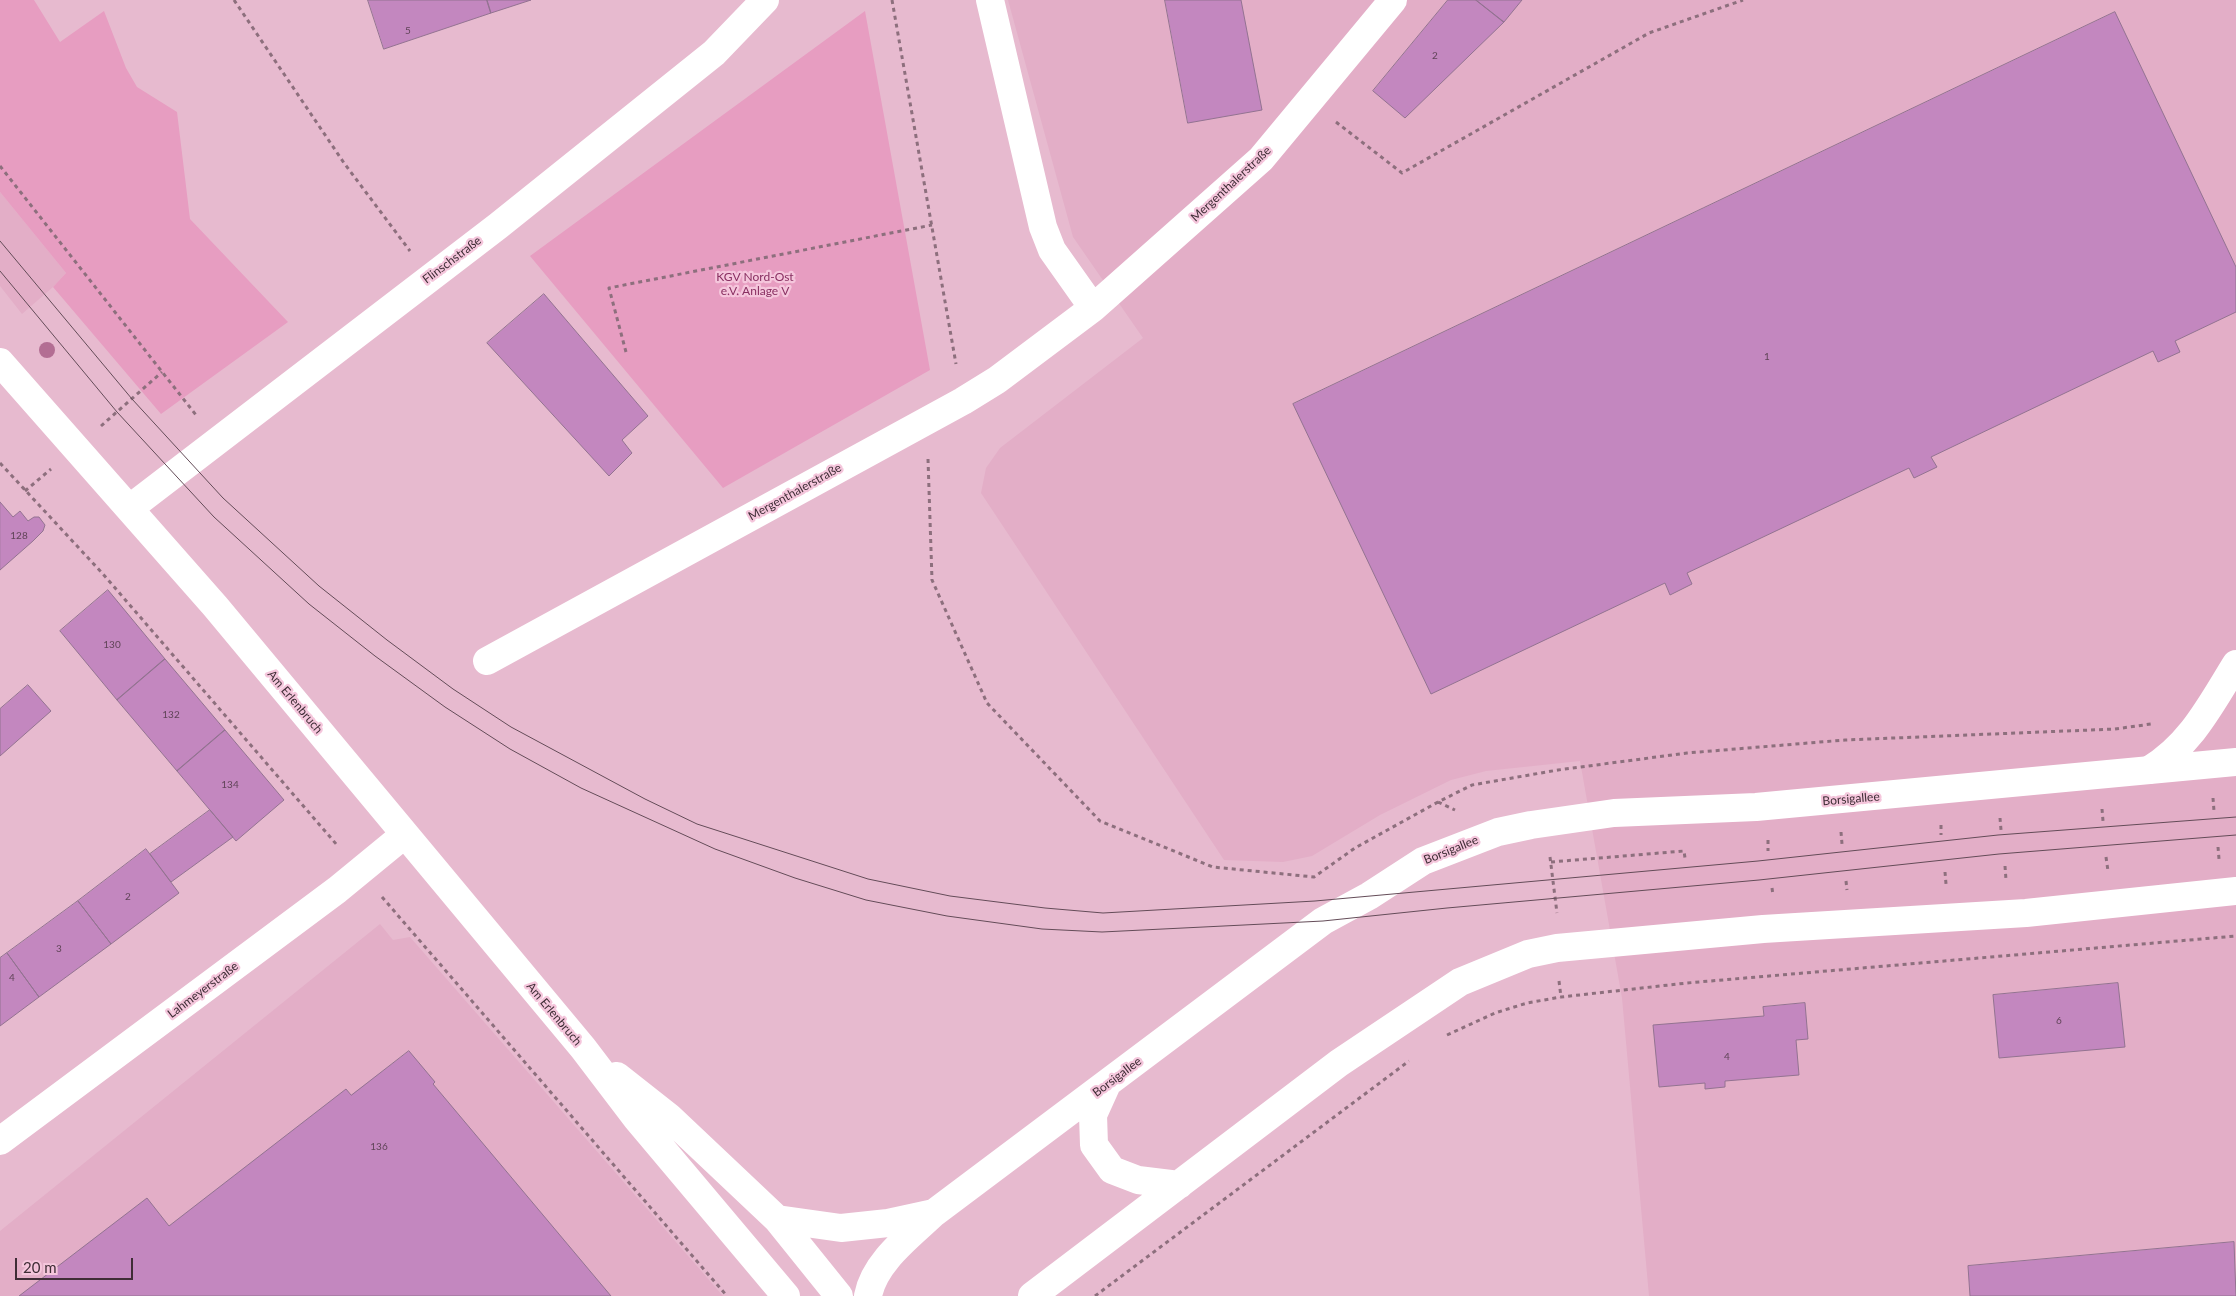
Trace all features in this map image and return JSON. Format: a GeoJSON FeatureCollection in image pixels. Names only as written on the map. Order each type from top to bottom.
{"type":"FeatureCollection","features":[{"type":"Feature","properties":{"kind":"main road","name":"Flinschstraße"},"geometry":{"type":"LineString","coordinates":[[130,508],[498,226],[714,53],[765,0]]}},
{"type":"Feature","properties":{"kind":"main road"},"geometry":{"type":"LineString","coordinates":[[990,0],[1043,227],[1052,250],[1093,308]]}},
{"type":"Feature","properties":{"kind":"main road","name":"Mergenthalerstraße"},"geometry":{"type":"LineString","coordinates":[[486,661],[963,401],[997,380],[1093,308],[1261,159],[1393,0]]}},
{"type":"Feature","properties":{"kind":"main road","name":"Am Erlenbruch"},"geometry":{"type":"LineString","coordinates":[[0,362],[130,508],[344,760],[404,835],[583,1048],[638,1119],[786,1296]]}},
{"type":"Feature","properties":{"kind":"main road"},"geometry":{"type":"LineString","coordinates":[[2149,770],[2176,751],[2204,717],[2236,664]]}},
{"type":"Feature","properties":{"kind":"main road","name":"Borsigallee"},"geometry":{"type":"LineString","coordinates":[[777,1219],[841,1228],[888,1223],[934,1213],[1323,921],[1369,896],[1423,861],[1498,832],[1614,813],[1756,807],[2236,762]]}},
{"type":"Feature","properties":{"kind":"main road","name":"Lahmeyerstraße"},"geometry":{"type":"LineString","coordinates":[[0,1141],[337,890],[404,835]]}},
{"type":"Feature","properties":{"kind":"main road"},"geometry":{"type":"LineString","coordinates":[[1032,1296],[1338,1063],[1460,982],[1528,954],[1557,948],[1763,930],[2026,912],[2236,891]]}},
{"type":"Feature","properties":{"kind":"main road","name":"Am Erlenbruch"},"geometry":{"type":"LineString","coordinates":[[583,1048],[669,1117],[777,1219],[839,1296]]}},
{"type":"Feature","properties":{"kind":"main road"},"geometry":{"type":"LineString","coordinates":[[1107,1084],[1093,1114],[1094,1145],[1112,1170],[1138,1180],[1179,1185]]}},
{"type":"Feature","properties":{"kind":"main road"},"geometry":{"type":"LineString","coordinates":[[868,1296],[871,1284],[884,1263],[934,1213]]}},
{"type":"Feature","properties":{"kind":"path"},"geometry":{"type":"LineString","coordinates":[[234,0],[344,163],[429,277]]}},
{"type":"Feature","properties":{"kind":"path"},"geometry":{"type":"LineString","coordinates":[[892,0],[963,401]]}},
{"type":"Feature","properties":{"kind":"path"},"geometry":{"type":"LineString","coordinates":[[1309,101],[1402,173],[1649,33],[1743,0]]}},
{"type":"Feature","properties":{"kind":"path"},"geometry":{"type":"LineString","coordinates":[[0,166],[217,442]]}},
{"type":"Feature","properties":{"kind":"path"},"geometry":{"type":"LineString","coordinates":[[626,352],[609,288],[932,225]]}},
{"type":"Feature","properties":{"kind":"path"},"geometry":{"type":"LineString","coordinates":[[926,421],[932,580],[987,703],[1100,822],[1213,867],[1314,878],[1355,848],[1472,785],[1558,770],[1687,753],[1845,740],[2114,728],[2204,717]]}},
{"type":"Feature","properties":{"kind":"path"},"geometry":{"type":"LineString","coordinates":[[0,463],[103,574],[727,1296]]}},
{"type":"Feature","properties":{"kind":"path"},"geometry":{"type":"LineString","coordinates":[[2213,796],[2214,811]]}},
{"type":"Feature","properties":{"kind":"path"},"geometry":{"type":"LineString","coordinates":[[2102,806],[2103,821]]}},
{"type":"Feature","properties":{"kind":"path"},"geometry":{"type":"LineString","coordinates":[[1999,815],[2001,830]]}},
{"type":"Feature","properties":{"kind":"path"},"geometry":{"type":"LineString","coordinates":[[1940,820],[1941,835]]}},
{"type":"Feature","properties":{"kind":"path"},"geometry":{"type":"LineString","coordinates":[[1841,830],[1842,844]]}},
{"type":"Feature","properties":{"kind":"path"},"geometry":{"type":"LineString","coordinates":[[2218,847],[2219,861]]}},
{"type":"Feature","properties":{"kind":"path"},"geometry":{"type":"LineString","coordinates":[[1557,915],[1551,862],[1684,851],[1685,858]]}},
{"type":"Feature","properties":{"kind":"path"},"geometry":{"type":"LineString","coordinates":[[2106,857],[2108,871]]}},
{"type":"Feature","properties":{"kind":"path"},"geometry":{"type":"LineString","coordinates":[[2004,866],[2006,881]]}},
{"type":"Feature","properties":{"kind":"path"},"geometry":{"type":"LineString","coordinates":[[1945,872],[1946,886]]}},
{"type":"Feature","properties":{"kind":"path"},"geometry":{"type":"LineString","coordinates":[[1445,1036],[1495,1013],[1527,1003],[1561,997],[1687,983],[2236,936]]}},
{"type":"Feature","properties":{"kind":"path"},"geometry":{"type":"LineString","coordinates":[[1095,1296],[1414,1058]]}},
{"type":"Feature","properties":{"kind":"shaded area"},"geometry":{"type":"Polygon","coordinates":[[[1008,0],[2236,0],[2236,1296],[1649,1296],[1622,998],[1580,761],[1486,771],[1451,780],[1380,815],[1312,856],[1283,862],[1224,860],[981,493],[986,468],[1000,448],[1143,338],[1073,237],[1008,0]]]}},
{"type":"Feature","properties":{"kind":"shaded area"},"geometry":{"type":"Polygon","coordinates":[[[0,192],[66,273],[22,314],[0,286],[0,192]]]}},
{"type":"Feature","properties":{"kind":"shaded area"},"geometry":{"type":"Polygon","coordinates":[[[380,924],[393,940],[410,937],[723,1296],[0,1296],[0,1231],[380,924]]]}},
{"type":"Feature","properties":{"kind":"green space"},"geometry":{"type":"Polygon","coordinates":[[[0,0],[34,0],[60,42],[104,11],[126,68],[137,87],[177,112],[190,219],[288,322],[161,414],[53,287],[66,273],[0,192],[0,0]]]}},
{"type":"Feature","properties":{"kind":"green space","name":"KGV Nord-Ost e.V. Anlage V"},"geometry":{"type":"Polygon","coordinates":[[[865,11],[930,370],[723,488],[530,256],[865,11]]]}},
{"type":"Feature","properties":{"kind":"building"},"geometry":{"type":"Polygon","coordinates":[[[368,0],[487,0],[491,13],[384,49],[368,0]]]}},
{"type":"Feature","properties":{"kind":"building"},"geometry":{"type":"Polygon","coordinates":[[[487,0],[531,0],[491,13],[487,0]]]}},
{"type":"Feature","properties":{"kind":"building"},"geometry":{"type":"Polygon","coordinates":[[[1165,0],[1241,0],[1262,110],[1188,123],[1165,0]]]}},
{"type":"Feature","properties":{"kind":"building"},"geometry":{"type":"Polygon","coordinates":[[[1448,0],[1476,0],[1504,22],[1405,118],[1373,91],[1448,0]]]}},
{"type":"Feature","properties":{"kind":"building"},"geometry":{"type":"Polygon","coordinates":[[[1476,0],[1522,0],[1504,22],[1476,0]]]}},
{"type":"Feature","properties":{"kind":"building"},"geometry":{"type":"Polygon","coordinates":[[[2115,12],[2236,267],[2236,312],[2175,341],[2180,352],[2158,362],[2153,351],[1931,457],[1937,467],[1914,478],[1909,468],[1687,573],[1692,584],[1670,595],[1665,583],[1431,694],[1293,404],[2115,12]]]}},
{"type":"Feature","properties":{"kind":"building"},"geometry":{"type":"Polygon","coordinates":[[[544,294],[648,416],[622,440],[632,453],[609,476],[487,343],[544,294]]]}},
{"type":"Feature","properties":{"kind":"building"},"geometry":{"type":"Polygon","coordinates":[[[0,502],[13,517],[20,511],[28,521],[34,517],[39,517],[45,525],[43,531],[33,541],[0,570],[0,502]]]}},
{"type":"Feature","properties":{"kind":"building"},"geometry":{"type":"Polygon","coordinates":[[[108,590],[165,659],[117,700],[60,631],[108,590]]]}},
{"type":"Feature","properties":{"kind":"building"},"geometry":{"type":"Polygon","coordinates":[[[165,659],[225,730],[177,771],[117,700],[165,659]]]}},
{"type":"Feature","properties":{"kind":"building"},"geometry":{"type":"Polygon","coordinates":[[[28,685],[51,711],[0,756],[0,709],[28,685]]]}},
{"type":"Feature","properties":{"kind":"building"},"geometry":{"type":"Polygon","coordinates":[[[225,730],[284,800],[236,841],[177,771],[225,730]]]}},
{"type":"Feature","properties":{"kind":"building"},"geometry":{"type":"Polygon","coordinates":[[[210,810],[233,837],[171,882],[150,854],[210,810]]]}},
{"type":"Feature","properties":{"kind":"building"},"geometry":{"type":"Polygon","coordinates":[[[146,849],[179,893],[111,944],[78,901],[146,849]]]}},
{"type":"Feature","properties":{"kind":"building"},"geometry":{"type":"Polygon","coordinates":[[[78,901],[111,944],[39,997],[7,953],[78,901]]]}},
{"type":"Feature","properties":{"kind":"building"},"geometry":{"type":"Polygon","coordinates":[[[7,953],[39,997],[0,1026],[0,958],[7,953]]]}},
{"type":"Feature","properties":{"kind":"building"},"geometry":{"type":"Polygon","coordinates":[[[2118,983],[2125,1047],[1999,1058],[1993,995],[2118,983]]]}},
{"type":"Feature","properties":{"kind":"building"},"geometry":{"type":"Polygon","coordinates":[[[1805,1003],[1808,1039],[1796,1040],[1799,1075],[1725,1081],[1725,1087],[1705,1089],[1705,1083],[1659,1087],[1653,1025],[1764,1016],[1763,1007],[1805,1003]]]}},
{"type":"Feature","properties":{"kind":"building"},"geometry":{"type":"Polygon","coordinates":[[[409,1051],[435,1082],[433,1084],[611,1296],[19,1296],[147,1198],[169,1226],[346,1089],[351,1095],[409,1051]]]}},
{"type":"Feature","properties":{"kind":"building"},"geometry":{"type":"Polygon","coordinates":[[[2234,1242],[2236,1296],[1970,1296],[1968,1266],[2234,1242]]]}},
{"type":"Feature","properties":{"kind":"tram line"},"geometry":{"type":"LineString","coordinates":[[0,241],[132,399],[223,498],[319,586],[453,689],[511,727],[645,799],[697,824],[868,879],[950,896],[1103,913],[1315,901],[1758,861],[1998,835],[2236,817]]}},
{"type":"Feature","properties":{"kind":"tram line"},"geometry":{"type":"LineString","coordinates":[[0,271],[117,412],[214,517],[309,604],[375,656],[445,707],[510,749],[581,788],[715,849],[795,878],[866,900],[947,916],[1042,929],[1102,932],[1323,921],[1759,880],[1999,854],[2236,835]]}}]}
